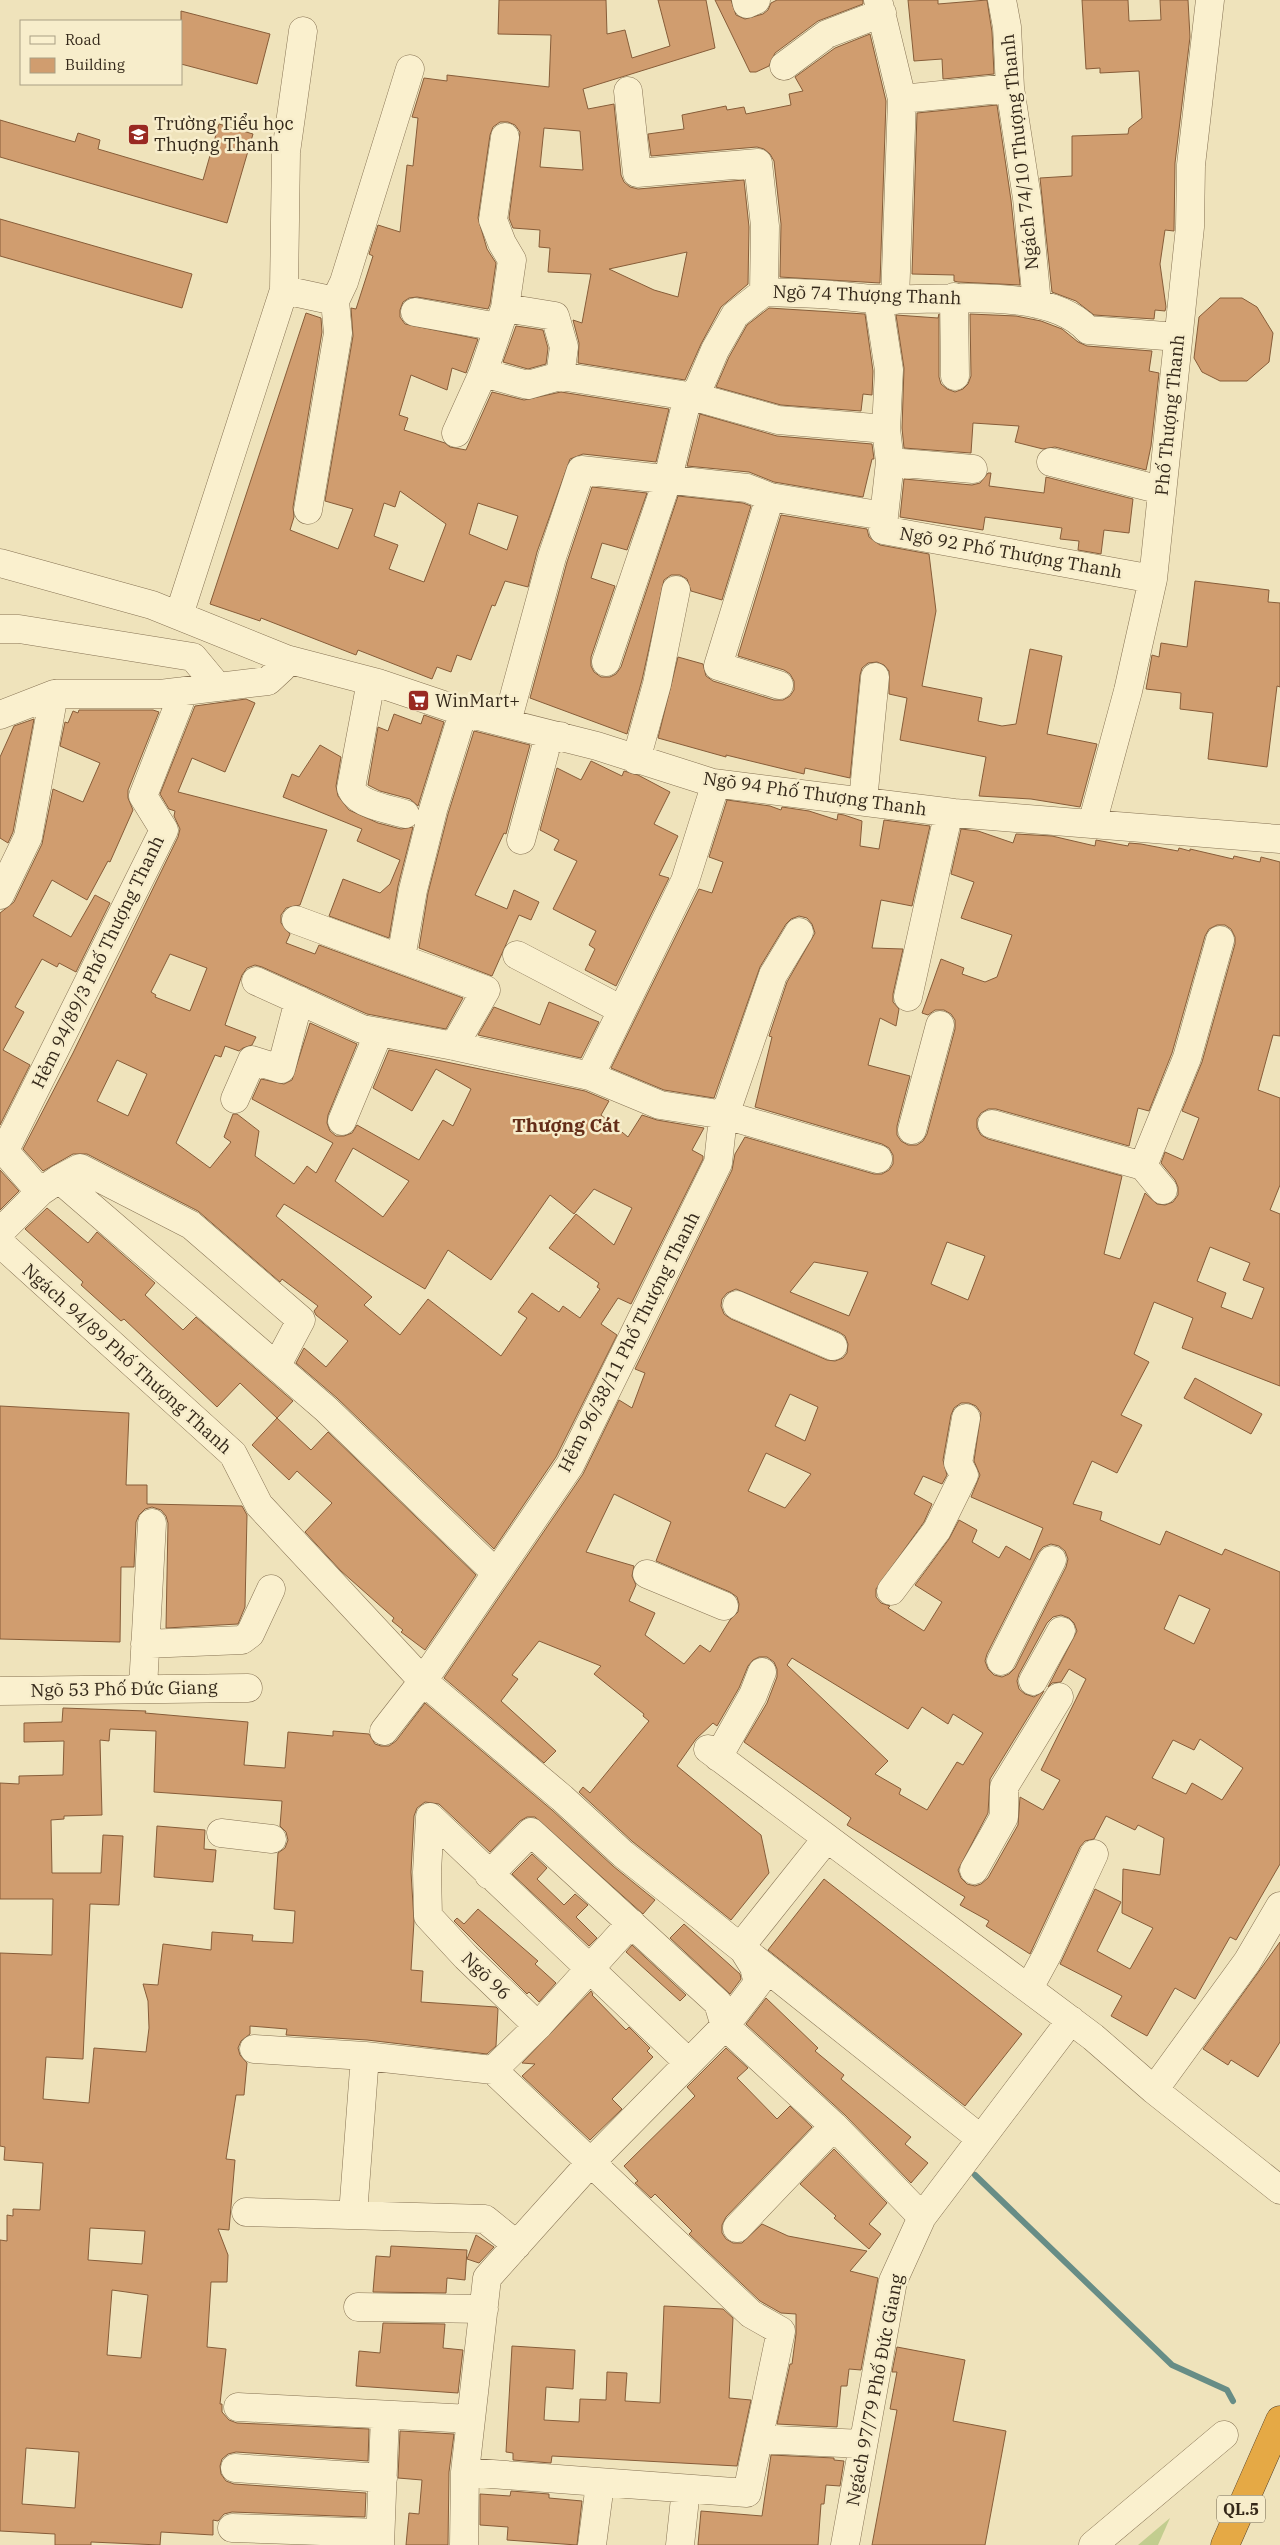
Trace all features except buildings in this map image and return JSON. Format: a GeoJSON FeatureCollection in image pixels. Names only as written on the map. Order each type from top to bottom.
{"type":"FeatureCollection","features":[{"type":"Feature","properties":{"kind":"highway","name":"QL.5"},"geometry":{"type":"LineString","coordinates":[[1225,2545],[1280,2420]]}},
{"type":"Feature","properties":{"kind":"street"},"geometry":{"type":"LineString","coordinates":[[746,0],[748,4],[756,0]]}},
{"type":"Feature","properties":{"kind":"street","name":"Ngách 74/10 Thượng Thanh"},"geometry":{"type":"LineString","coordinates":[[1002,0],[1007,27],[1010,88],[1027,198],[1037,304]]}},
{"type":"Feature","properties":{"kind":"street","name":"Phố Thượng Thanh"},"geometry":{"type":"LineString","coordinates":[[1092,824],[1128,690],[1153,578],[1190,227],[1191,164],[1210,0]]}},
{"type":"Feature","properties":{"kind":"street"},"geometry":{"type":"LineString","coordinates":[[784,66],[827,34],[880,6],[902,99],[886,299],[889,370],[886,429],[890,462],[884,516]]}},
{"type":"Feature","properties":{"kind":"street"},"geometry":{"type":"LineString","coordinates":[[179,615],[284,290],[286,152],[303,31]]}},
{"type":"Feature","properties":{"kind":"street"},"geometry":{"type":"LineString","coordinates":[[308,510],[338,333],[335,301],[344,282],[410,69]]}},
{"type":"Feature","properties":{"kind":"street"},"geometry":{"type":"LineString","coordinates":[[902,99],[1010,88]]}},
{"type":"Feature","properties":{"kind":"street"},"geometry":{"type":"LineString","coordinates":[[628,91],[637,173],[758,163],[765,226],[764,292]]}},
{"type":"Feature","properties":{"kind":"street"},"geometry":{"type":"LineString","coordinates":[[456,432],[483,373],[502,317],[512,260],[502,243],[493,220],[505,137]]}},
{"type":"Feature","properties":{"kind":"street"},"geometry":{"type":"LineString","coordinates":[[284,290],[335,301]]}},
{"type":"Feature","properties":{"kind":"street","name":"Ngõ 74 Thượng Thanh"},"geometry":{"type":"LineString","coordinates":[[606,662],[668,478],[686,404],[695,397],[714,350],[735,315],[764,292],[831,294],[886,299],[954,297],[1013,300],[1037,304],[1079,320],[1088,330],[1178,337]]}},
{"type":"Feature","properties":{"kind":"street"},"geometry":{"type":"LineString","coordinates":[[954,297],[956,376]]}},
{"type":"Feature","properties":{"kind":"street"},"geometry":{"type":"LineString","coordinates":[[415,312],[502,317],[555,316],[564,347],[560,376]]}},
{"type":"Feature","properties":{"kind":"street"},"geometry":{"type":"LineString","coordinates":[[483,373],[528,386],[560,376],[695,397],[778,420],[886,429]]}},
{"type":"Feature","properties":{"kind":"street"},"geometry":{"type":"LineString","coordinates":[[890,462],[973,469]]}},
{"type":"Feature","properties":{"kind":"street"},"geometry":{"type":"LineString","coordinates":[[1051,462],[1161,490]]}},
{"type":"Feature","properties":{"kind":"street","name":"Ngõ 92 Phố Thượng Thanh"},"geometry":{"type":"LineString","coordinates":[[507,722],[552,557],[581,470],[747,488],[770,497],[884,516],[883,530],[1153,578]]}},
{"type":"Feature","properties":{"kind":"street"},"geometry":{"type":"LineString","coordinates":[[770,497],[718,666],[779,684]]}},
{"type":"Feature","properties":{"kind":"street","name":"Ngõ 94 Phố Thượng Thanh"},"geometry":{"type":"LineString","coordinates":[[0,563],[152,605],[286,659],[378,683],[470,714],[560,736],[713,783],[954,812],[1280,839]]}},
{"type":"Feature","properties":{"kind":"street"},"geometry":{"type":"LineString","coordinates":[[636,760],[657,684],[676,590]]}},
{"type":"Feature","properties":{"kind":"street"},"geometry":{"type":"LineString","coordinates":[[0,629],[19,629],[193,657],[218,687]]}},
{"type":"Feature","properties":{"kind":"street"},"geometry":{"type":"LineString","coordinates":[[0,715],[54,694],[160,694],[268,681],[282,668],[286,659]]}},
{"type":"Feature","properties":{"kind":"street"},"geometry":{"type":"LineString","coordinates":[[863,801],[875,677]]}},
{"type":"Feature","properties":{"kind":"street"},"geometry":{"type":"LineString","coordinates":[[378,683],[369,692],[351,788],[357,796],[370,803],[405,814]]}},
{"type":"Feature","properties":{"kind":"street","name":"Hẻm 94/89/3 Phố Thượng Thanh"},"geometry":{"type":"LineString","coordinates":[[2,1148],[164,830],[143,796],[184,691]]}},
{"type":"Feature","properties":{"kind":"street"},"geometry":{"type":"LineString","coordinates":[[0,896],[28,837],[54,694]]}},
{"type":"Feature","properties":{"kind":"street"},"geometry":{"type":"LineString","coordinates":[[401,958],[413,890],[433,810],[462,719],[470,714]]}},
{"type":"Feature","properties":{"kind":"street"},"geometry":{"type":"LineString","coordinates":[[521,840],[547,743],[560,736]]}},
{"type":"Feature","properties":{"kind":"street"},"geometry":{"type":"LineString","coordinates":[[590,1076],[685,881],[714,789],[713,783]]}},
{"type":"Feature","properties":{"kind":"street"},"geometry":{"type":"LineString","coordinates":[[908,997],[947,820],[954,812]]}},
{"type":"Feature","properties":{"kind":"street"},"geometry":{"type":"LineString","coordinates":[[296,920],[486,990],[454,1046]]}},
{"type":"Feature","properties":{"kind":"street","name":"Hẻm 96/38/11 Phố Thượng Thanh"},"geometry":{"type":"LineString","coordinates":[[384,1731],[423,1681],[570,1465],[718,1163],[724,1116],[773,975],[799,932]]}},
{"type":"Feature","properties":{"kind":"street"},"geometry":{"type":"LineString","coordinates":[[1143,1166],[1187,1058],[1220,940]]}},
{"type":"Feature","properties":{"kind":"street"},"geometry":{"type":"LineString","coordinates":[[517,954],[622,1010]]}},
{"type":"Feature","properties":{"kind":"street"},"geometry":{"type":"LineString","coordinates":[[256,981],[362,1029],[454,1046],[590,1076],[660,1105],[724,1116],[878,1159]]}},
{"type":"Feature","properties":{"kind":"street"},"geometry":{"type":"LineString","coordinates":[[235,1099],[252,1060],[281,1069],[299,1000]]}},
{"type":"Feature","properties":{"kind":"street"},"geometry":{"type":"LineString","coordinates":[[912,1130],[940,1025]]}},
{"type":"Feature","properties":{"kind":"street"},"geometry":{"type":"LineString","coordinates":[[342,1121],[379,1032]]}},
{"type":"Feature","properties":{"kind":"street"},"geometry":{"type":"LineString","coordinates":[[992,1124],[1143,1166],[1163,1190]]}},
{"type":"Feature","properties":{"kind":"street"},"geometry":{"type":"LineString","coordinates":[[2,1148],[277,1365],[326,1409],[496,1573]]}},
{"type":"Feature","properties":{"kind":"street"},"geometry":{"type":"LineString","coordinates":[[0,1232],[50,1186],[80,1168],[191,1225],[301,1320],[277,1365]]}},
{"type":"Feature","properties":{"kind":"street","name":"Ngách 94/89 Phố Thượng Thanh"},"geometry":{"type":"LineString","coordinates":[[0,1243],[233,1454],[259,1505],[423,1681],[562,1798],[623,1854],[982,2139]]}},
{"type":"Feature","properties":{"kind":"street"},"geometry":{"type":"LineString","coordinates":[[737,1305],[833,1346]]}},
{"type":"Feature","properties":{"kind":"street"},"geometry":{"type":"LineString","coordinates":[[892,1592],[937,1530],[964,1475],[958,1463],[966,1418]]}},
{"type":"Feature","properties":{"kind":"street"},"geometry":{"type":"LineString","coordinates":[[143,1688],[152,1523]]}},
{"type":"Feature","properties":{"kind":"street"},"geometry":{"type":"LineString","coordinates":[[1001,1661],[1052,1560]]}},
{"type":"Feature","properties":{"kind":"street"},"geometry":{"type":"LineString","coordinates":[[647,1574],[724,1606]]}},
{"type":"Feature","properties":{"kind":"street"},"geometry":{"type":"LineString","coordinates":[[145,1644],[242,1640],[250,1634],[271,1589]]}},
{"type":"Feature","properties":{"kind":"street"},"geometry":{"type":"LineString","coordinates":[[1033,1681],[1061,1631]]}},
{"type":"Feature","properties":{"kind":"street"},"geometry":{"type":"LineString","coordinates":[[762,1672],[753,1695],[713,1753],[1071,2020],[1154,2090],[1280,2190]]}},
{"type":"Feature","properties":{"kind":"street","name":"Ngõ 53 Phố Đức Giang"},"geometry":{"type":"LineString","coordinates":[[0,1691],[248,1688]]}},
{"type":"Feature","properties":{"kind":"street"},"geometry":{"type":"LineString","coordinates":[[974,1870],[1004,1817],[1004,1787],[1059,1697]]}},
{"type":"Feature","properties":{"kind":"street","name":"Ngõ 96"},"geometry":{"type":"LineString","coordinates":[[490,1875],[430,1817],[427,1872],[428,1916],[435,1926],[538,2026]]}},
{"type":"Feature","properties":{"kind":"street"},"geometry":{"type":"LineString","coordinates":[[688,2062],[490,1875],[531,1832],[718,2003],[725,2026],[834,2126],[922,2217]]}},
{"type":"Feature","properties":{"kind":"street"},"geometry":{"type":"LineString","coordinates":[[221,1833],[272,1839]]}},
{"type":"Feature","properties":{"kind":"street"},"geometry":{"type":"LineString","coordinates":[[464,2545],[465,2472],[487,2278],[590,2163],[725,2026],[758,1983],[754,1967],[741,1946],[827,1838]]}},
{"type":"Feature","properties":{"kind":"street"},"geometry":{"type":"LineString","coordinates":[[1029,1988],[1048,1953],[1094,1854]]}},
{"type":"Feature","properties":{"kind":"street"},"geometry":{"type":"LineString","coordinates":[[1154,2090],[1248,1962],[1280,1906]]}},
{"type":"Feature","properties":{"kind":"street"},"geometry":{"type":"LineString","coordinates":[[493,2070],[538,2026],[631,1923]]}},
{"type":"Feature","properties":{"kind":"street","name":"Ngách 97/79 Phố Đức Giang"},"geometry":{"type":"LineString","coordinates":[[845,2545],[893,2281],[922,2217],[1071,2020]]}},
{"type":"Feature","properties":{"kind":"street"},"geometry":{"type":"LineString","coordinates":[[254,2049],[365,2056],[493,2070],[751,2314],[781,2331],[747,2493],[600,2484],[465,2472]]}},
{"type":"Feature","properties":{"kind":"street"},"geometry":{"type":"LineString","coordinates":[[353,2214],[365,2056]]}},
{"type":"Feature","properties":{"kind":"street"},"geometry":{"type":"LineString","coordinates":[[737,2228],[834,2126]]}},
{"type":"Feature","properties":{"kind":"street"},"geometry":{"type":"LineString","coordinates":[[246,2212],[485,2219],[517,2245]]}},
{"type":"Feature","properties":{"kind":"street"},"geometry":{"type":"LineString","coordinates":[[358,2307],[484,2309]]}},
{"type":"Feature","properties":{"kind":"street"},"geometry":{"type":"LineString","coordinates":[[238,2407],[471,2419]]}},
{"type":"Feature","properties":{"kind":"street"},"geometry":{"type":"LineString","coordinates":[[232,2528],[380,2539],[385,2415]]}},
{"type":"Feature","properties":{"kind":"street"},"geometry":{"type":"LineString","coordinates":[[1093,2545],[1224,2434]]}},
{"type":"Feature","properties":{"kind":"street"},"geometry":{"type":"LineString","coordinates":[[758,2439],[863,2444]]}},
{"type":"Feature","properties":{"kind":"street"},"geometry":{"type":"LineString","coordinates":[[235,2468],[383,2478]]}},
{"type":"Feature","properties":{"kind":"street"},"geometry":{"type":"LineString","coordinates":[[592,2545],[600,2484]]}},
{"type":"Feature","properties":{"kind":"street"},"geometry":{"type":"LineString","coordinates":[[680,2545],[686,2489]]}},
{"type":"Feature","properties":{"kind":"green space"},"geometry":{"type":"Polygon","coordinates":[[[1170,2518],[1158,2545],[1138,2545],[1170,2518]]]}},
{"type":"Feature","properties":{"kind":"waterway"},"geometry":{"type":"LineString","coordinates":[[975,2175],[1172,2365],[1227,2390],[1233,2401]]}},
{"type":"Feature","properties":{"kind":"place","name":"Trường Tiểu học Thuợng Thanh"},"geometry":{"type":"Point","coordinates":[138,134]}},
{"type":"Feature","properties":{"kind":"place","name":"WinMart+"},"geometry":{"type":"Point","coordinates":[419,701]}},
{"type":"Feature","properties":{"kind":"district","name":"Thượng Cát"},"geometry":{"type":"Point","coordinates":[566,1125]}}]}
